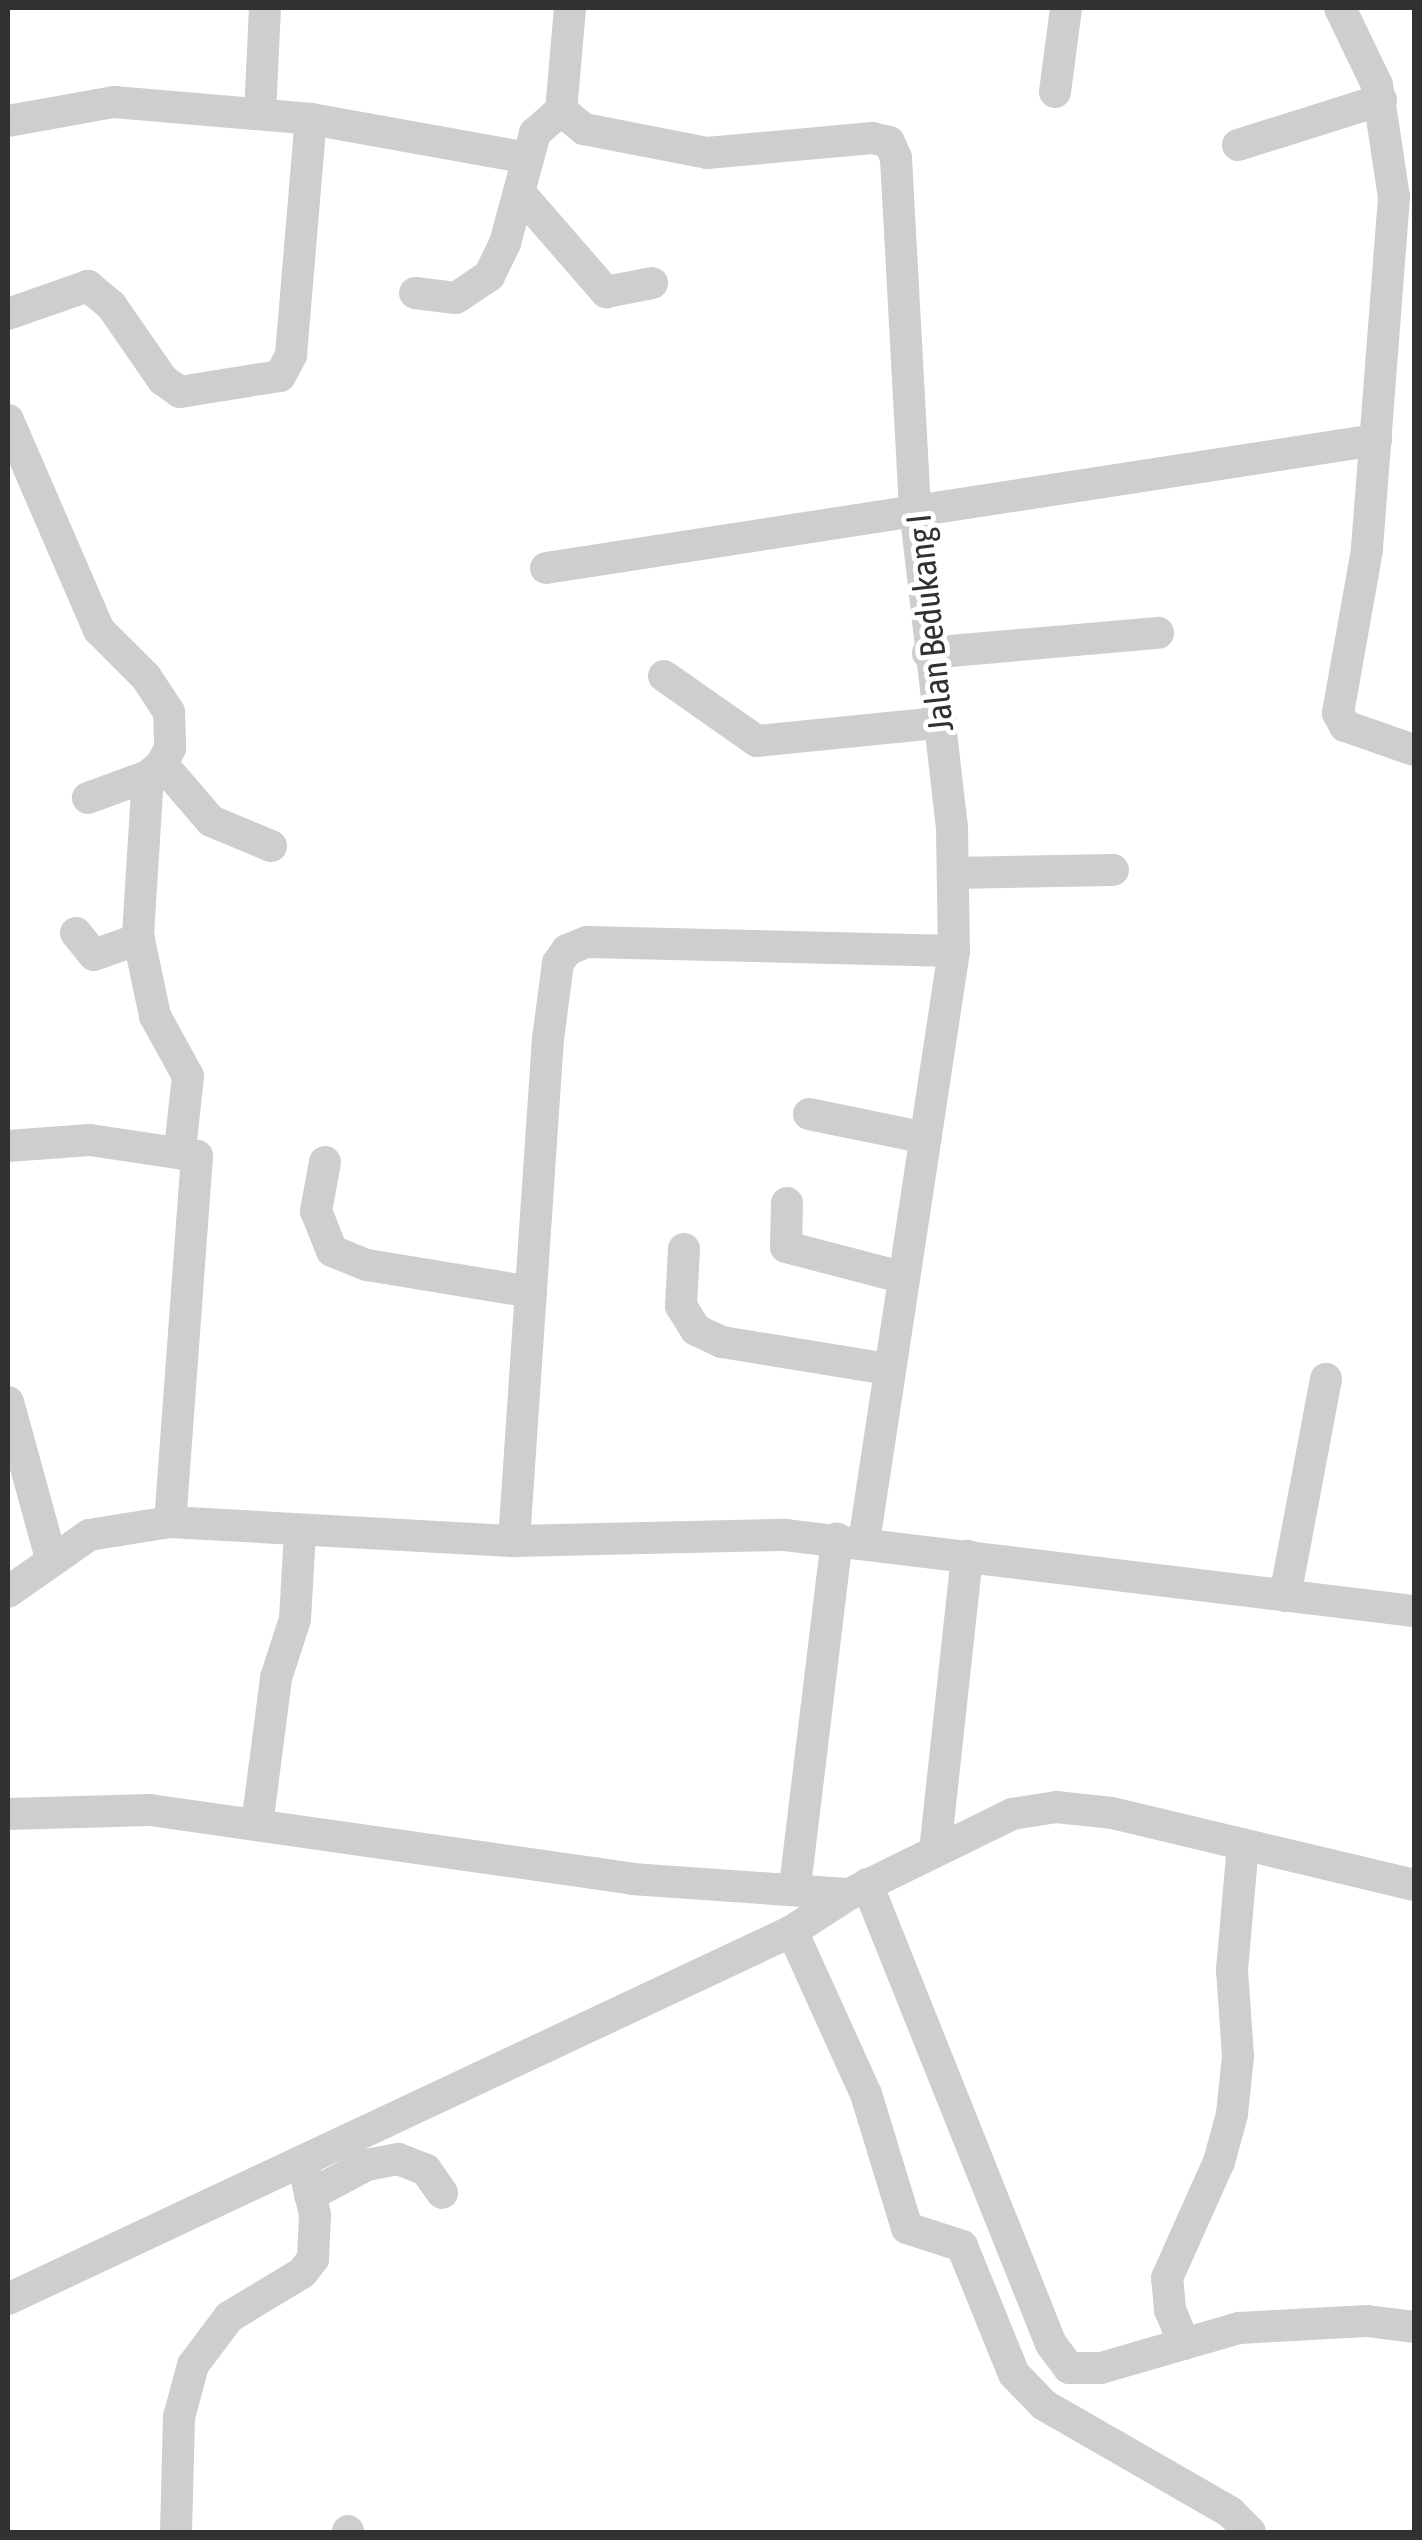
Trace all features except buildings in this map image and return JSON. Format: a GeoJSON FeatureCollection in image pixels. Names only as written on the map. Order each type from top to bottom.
{"type":"FeatureCollection","features":[{"type":"Feature","properties":{"kind":"street"},"geometry":{"type":"LineString","coordinates":[[260,114],[265,8]]}},
{"type":"Feature","properties":{"kind":"street"},"geometry":{"type":"LineString","coordinates":[[415,293],[456,298],[481,285],[505,243],[535,133],[561,110],[570,8]]}},
{"type":"Feature","properties":{"kind":"street"},"geometry":{"type":"LineString","coordinates":[[1055,92],[1066,8]]}},
{"type":"Feature","properties":{"kind":"street"},"geometry":{"type":"LineString","coordinates":[[1340,8],[1381,100],[1394,197],[1399,332],[1376,440],[1367,550],[1338,713],[1346,726],[1414,750]]}},
{"type":"Feature","properties":{"kind":"street"},"geometry":{"type":"LineString","coordinates":[[1238,145],[1381,100]]}},
{"type":"Feature","properties":{"kind":"street"},"geometry":{"type":"LineString","coordinates":[[8,121],[114,102],[310,118],[527,158]]}},
{"type":"Feature","properties":{"kind":"street","name":"Jalan Bedukang I"},"geometry":{"type":"LineString","coordinates":[[561,110],[570,122],[608,136],[697,152],[872,138],[889,142],[896,158],[915,508],[954,873],[954,952],[886,1369],[850,1541],[796,1886]]}},
{"type":"Feature","properties":{"kind":"street"},"geometry":{"type":"LineString","coordinates":[[8,314],[88,286],[111,304],[163,380],[180,392],[280,376],[291,355],[310,118]]}},
{"type":"Feature","properties":{"kind":"street"},"geometry":{"type":"LineString","coordinates":[[519,192],[606,292],[652,283]]}},
{"type":"Feature","properties":{"kind":"street"},"geometry":{"type":"LineString","coordinates":[[8,420],[99,630],[146,677],[169,712],[170,748],[155,770],[139,938],[156,1016],[188,1076],[180,1150]]}},
{"type":"Feature","properties":{"kind":"street"},"geometry":{"type":"LineString","coordinates":[[546,568],[915,508],[1376,440]]}},
{"type":"Feature","properties":{"kind":"street"},"geometry":{"type":"LineString","coordinates":[[928,654],[1158,634]]}},
{"type":"Feature","properties":{"kind":"street"},"geometry":{"type":"LineString","coordinates":[[664,676],[757,741],[938,722]]}},
{"type":"Feature","properties":{"kind":"street"},"geometry":{"type":"LineString","coordinates":[[88,798],[155,770]]}},
{"type":"Feature","properties":{"kind":"street"},"geometry":{"type":"LineString","coordinates":[[155,770],[212,821],[270,846]]}},
{"type":"Feature","properties":{"kind":"street"},"geometry":{"type":"LineString","coordinates":[[954,873],[1113,870]]}},
{"type":"Feature","properties":{"kind":"street"},"geometry":{"type":"LineString","coordinates":[[76,933],[94,954],[139,938]]}},
{"type":"Feature","properties":{"kind":"street"},"geometry":{"type":"LineString","coordinates":[[514,1541],[548,1038],[558,963],[566,950],[586,942],[954,952]]}},
{"type":"Feature","properties":{"kind":"street"},"geometry":{"type":"LineString","coordinates":[[810,1114],[926,1138]]}},
{"type":"Feature","properties":{"kind":"street"},"geometry":{"type":"LineString","coordinates":[[8,1146],[90,1140],[180,1150],[198,1161],[170,1522]]}},
{"type":"Feature","properties":{"kind":"street"},"geometry":{"type":"LineString","coordinates":[[325,1162],[316,1211],[332,1251],[367,1264],[532,1292]]}},
{"type":"Feature","properties":{"kind":"street"},"geometry":{"type":"LineString","coordinates":[[787,1203],[786,1248],[901,1277]]}},
{"type":"Feature","properties":{"kind":"street"},"geometry":{"type":"LineString","coordinates":[[684,1250],[681,1306],[696,1330],[722,1342],[886,1369]]}},
{"type":"Feature","properties":{"kind":"street"},"geometry":{"type":"LineString","coordinates":[[1285,1596],[1326,1379]]}},
{"type":"Feature","properties":{"kind":"street"},"geometry":{"type":"LineString","coordinates":[[8,1402],[51,1558]]}},
{"type":"Feature","properties":{"kind":"street"},"geometry":{"type":"LineString","coordinates":[[8,1592],[51,1558],[102,1531],[170,1522],[514,1541],[723,1532],[850,1541],[1414,1611]]}},
{"type":"Feature","properties":{"kind":"street"},"geometry":{"type":"LineString","coordinates":[[257,1825],[276,1678],[295,1619],[300,1532]]}},
{"type":"Feature","properties":{"kind":"street"},"geometry":{"type":"LineString","coordinates":[[935,1851],[967,1556]]}},
{"type":"Feature","properties":{"kind":"street"},"geometry":{"type":"LineString","coordinates":[[8,2299],[792,1931],[858,1889],[998,1819],[1056,1807],[1243,1844],[1414,1885]]}},
{"type":"Feature","properties":{"kind":"street"},"geometry":{"type":"LineString","coordinates":[[8,1814],[134,1809],[632,1879],[858,1889]]}},
{"type":"Feature","properties":{"kind":"street"},"geometry":{"type":"LineString","coordinates":[[1184,2344],[1170,2310],[1167,2278],[1220,2162],[1232,2114],[1238,2056],[1232,1970],[1243,1844]]}},
{"type":"Feature","properties":{"kind":"street"},"geometry":{"type":"LineString","coordinates":[[858,1889],[1058,2357],[1086,2370],[1240,2328],[1367,2321],[1414,2326]]}},
{"type":"Feature","properties":{"kind":"street"},"geometry":{"type":"LineString","coordinates":[[792,1931],[866,2094],[907,2228],[962,2246],[1014,2374],[1044,2405],[1230,2512],[1250,2532]]}},
{"type":"Feature","properties":{"kind":"street"},"geometry":{"type":"LineString","coordinates":[[310,2196],[367,2164],[398,2160],[426,2170],[442,2193]]}},
{"type":"Feature","properties":{"kind":"street"},"geometry":{"type":"LineString","coordinates":[[176,2532],[180,2417],[194,2365],[229,2317],[309,2266],[315,2243],[303,2162]]}}]}
